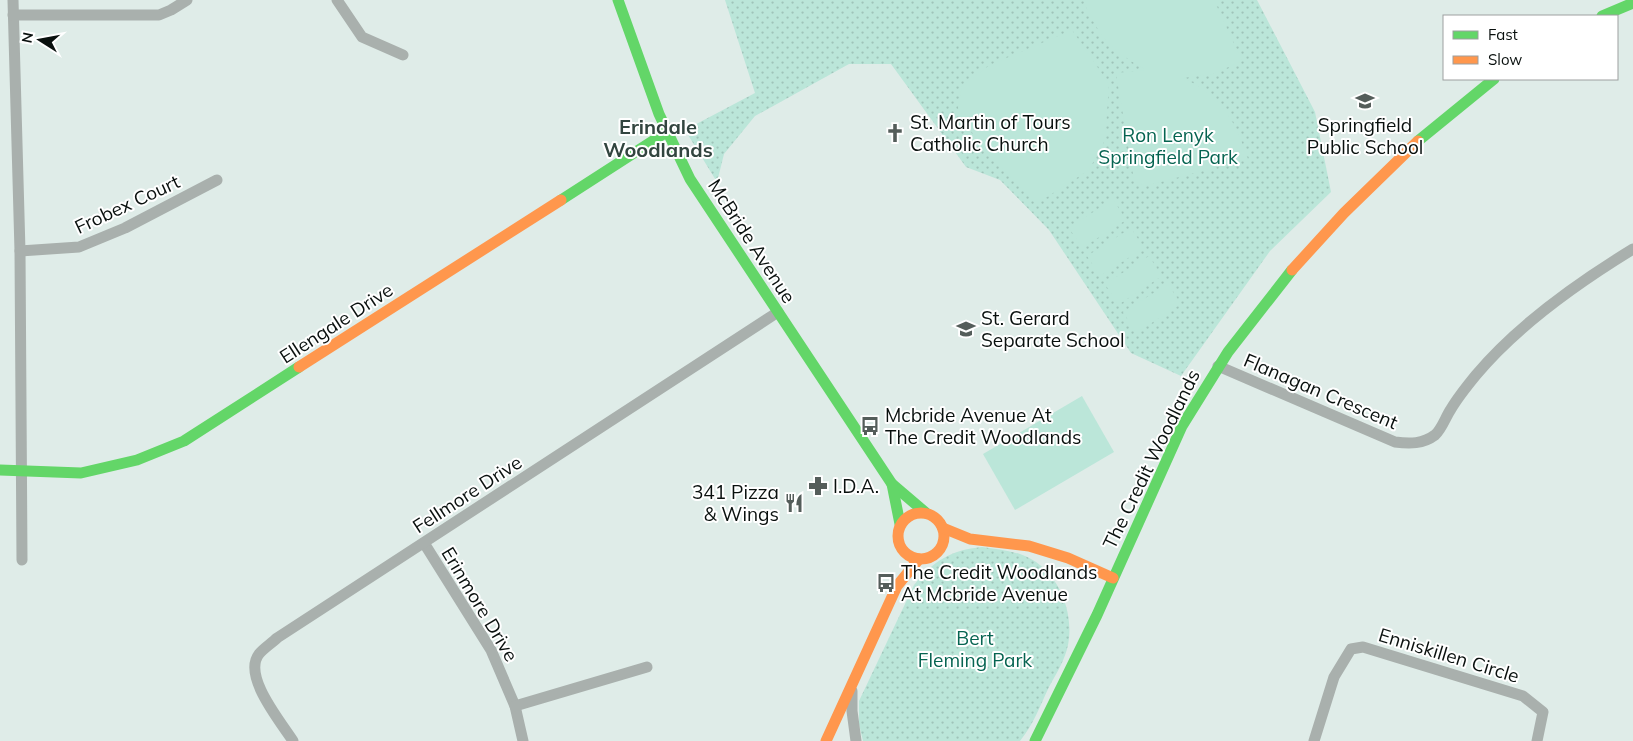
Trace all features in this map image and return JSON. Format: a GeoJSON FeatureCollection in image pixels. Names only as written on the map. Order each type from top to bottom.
{"type":"FeatureCollection","features":[{"type":"Feature","properties":{"kind":"street"},"geometry":{"type":"LineString","coordinates":[[13,0],[20,251],[22,560]]}},
{"type":"Feature","properties":{"kind":"street"},"geometry":{"type":"LineString","coordinates":[[13,15],[159,14],[172,10],[187,0]]}},
{"type":"Feature","properties":{"kind":"street"},"geometry":{"type":"LineString","coordinates":[[337,0],[362,37],[403,55]]}},
{"type":"Feature","properties":{"kind":"street","name":"McBride Avenue"},"geometry":{"type":"LineString","coordinates":[[618,0],[646,83],[666,133],[710,210],[892,484],[926,513]]}},
{"type":"Feature","properties":{"kind":"street"},"geometry":{"type":"LineString","coordinates":[[1604,15],[1633,3]]}},
{"type":"Feature","properties":{"kind":"street","name":"The Credit Woodlands"},"geometry":{"type":"LineString","coordinates":[[943,528],[970,539],[1029,546],[1068,558],[1113,578],[1160,472],[1194,405],[1243,328],[1292,267],[1356,201],[1441,120],[1493,80]]}},
{"type":"Feature","properties":{"kind":"street","name":"Ellengale Drive"},"geometry":{"type":"LineString","coordinates":[[0,470],[80,473],[137,460],[184,441],[666,133]]}},
{"type":"Feature","properties":{"kind":"street","name":"Frobex Court"},"geometry":{"type":"LineString","coordinates":[[20,251],[78,247],[125,228],[217,180]]}},
{"type":"Feature","properties":{"kind":"street","name":"Flanagan Crescent"},"geometry":{"type":"LineString","coordinates":[[1218,366],[1395,442],[1411,444],[1426,440],[1437,433],[1452,407],[1477,374],[1536,317],[1603,268],[1633,249]]}},
{"type":"Feature","properties":{"kind":"street","name":"Fellmore Drive"},"geometry":{"type":"LineString","coordinates":[[293,741],[257,683],[255,670],[258,654],[277,638],[778,312]]}},
{"type":"Feature","properties":{"kind":"street","name":"McBride Avenue"},"geometry":{"type":"LineString","coordinates":[[892,484],[900,524]]}},
{"type":"Feature","properties":{"kind":"street"},"geometry":{"type":"LineString","coordinates":[[826,741],[897,586],[919,559],[934,555],[943,543],[943,528],[939,521],[926,513],[911,514],[900,524],[898,532],[900,546],[897,586]]}},
{"type":"Feature","properties":{"kind":"street","name":"The Credit Woodlands"},"geometry":{"type":"LineString","coordinates":[[939,550],[970,539]]}},
{"type":"Feature","properties":{"kind":"street","name":"Erinmore Drive"},"geometry":{"type":"LineString","coordinates":[[424,543],[491,650],[515,706],[523,741]]}},
{"type":"Feature","properties":{"kind":"street"},"geometry":{"type":"LineString","coordinates":[[900,546],[905,553],[919,559]]}},
{"type":"Feature","properties":{"kind":"street"},"geometry":{"type":"LineString","coordinates":[[1034,741],[1113,578]]}},
{"type":"Feature","properties":{"kind":"street","name":"Enniskillen Circle"},"geometry":{"type":"LineString","coordinates":[[1314,741],[1334,677],[1351,649],[1363,647],[1523,696],[1543,712],[1537,741]]}},
{"type":"Feature","properties":{"kind":"street"},"geometry":{"type":"LineString","coordinates":[[515,706],[647,667]]}},
{"type":"Feature","properties":{"kind":"street"},"geometry":{"type":"LineString","coordinates":[[853,684],[852,711],[856,741]]}},
{"type":"Feature","properties":{"kind":"green space","name":"Ron Lenyk Springfield Park"},"geometry":{"type":"Polygon","coordinates":[[[725,0],[1257,0],[1315,112],[1331,192],[1270,251],[1181,376],[1131,353],[1049,230],[1000,180],[966,167],[891,64],[849,64],[755,116],[724,154],[717,182],[685,130],[755,93],[725,0]]]}},
{"type":"Feature","properties":{"kind":"green space"},"geometry":{"type":"Polygon","coordinates":[[[1089,0],[1214,0],[1242,61],[1213,74],[1183,78],[1197,85],[1217,101],[1238,132],[1248,159],[1145,186],[1134,180],[1116,73],[1146,70],[1115,50],[1108,43],[1096,27],[1084,3],[1089,0]]]}},
{"type":"Feature","properties":{"kind":"green space"},"geometry":{"type":"Polygon","coordinates":[[[1072,30],[1109,84],[1105,140],[1089,170],[1036,204],[978,143],[958,108],[962,85],[990,65],[1072,30]]]}},
{"type":"Feature","properties":{"kind":"green space"},"geometry":{"type":"Polygon","coordinates":[[[1113,199],[1126,220],[1082,248],[1069,228],[1113,199]]]}},
{"type":"Feature","properties":{"kind":"green space"},"geometry":{"type":"Polygon","coordinates":[[[1131,228],[1144,248],[1100,276],[1087,256],[1131,228]]]}},
{"type":"Feature","properties":{"kind":"green space"},"geometry":{"type":"Polygon","coordinates":[[[1149,256],[1162,276],[1118,305],[1105,284],[1149,256]]]}},
{"type":"Feature","properties":{"kind":"green space"},"geometry":{"type":"Polygon","coordinates":[[[1168,284],[1181,304],[1136,333],[1123,312],[1168,284]]]}},
{"type":"Feature","properties":{"kind":"green space"},"geometry":{"type":"Polygon","coordinates":[[[1082,396],[1114,452],[1015,510],[983,454],[1082,396]]]}},
{"type":"Feature","properties":{"kind":"green space","name":"Bert Fleming Park"},"geometry":{"type":"Polygon","coordinates":[[[982,547],[1020,554],[1044,568],[1060,590],[1069,617],[1067,651],[1029,728],[1020,741],[863,741],[859,724],[859,701],[914,585],[928,569],[944,558],[961,551],[982,547]]]}},
{"type":"Feature","properties":{"kind":"traffic: fast"},"geometry":{"type":"LineString","coordinates":[[618,0],[659,114],[690,179],[892,484],[926,513]]}},
{"type":"Feature","properties":{"kind":"traffic: fast"},"geometry":{"type":"LineString","coordinates":[[1604,15],[1633,3]]}},
{"type":"Feature","properties":{"kind":"traffic: fast"},"geometry":{"type":"LineString","coordinates":[[1418,141],[1493,80]]}},
{"type":"Feature","properties":{"kind":"traffic: fast"},"geometry":{"type":"LineString","coordinates":[[561,200],[665,133]]}},
{"type":"Feature","properties":{"kind":"traffic: fast"},"geometry":{"type":"LineString","coordinates":[[1035,741],[1097,615],[1182,426],[1228,352],[1292,270]]}},
{"type":"Feature","properties":{"kind":"traffic: fast"},"geometry":{"type":"LineString","coordinates":[[0,470],[81,473],[137,460],[184,441],[299,367]]}},
{"type":"Feature","properties":{"kind":"traffic: fast"},"geometry":{"type":"LineString","coordinates":[[892,484],[900,524]]}},
{"type":"Feature","properties":{"kind":"traffic: slow"},"geometry":{"type":"LineString","coordinates":[[1292,270],[1344,213],[1418,141]]}},
{"type":"Feature","properties":{"kind":"traffic: slow"},"geometry":{"type":"LineString","coordinates":[[299,367],[561,200]]}},
{"type":"Feature","properties":{"kind":"traffic: slow"},"geometry":{"type":"LineString","coordinates":[[916,513],[926,513],[940,523],[944,536],[940,549],[934,555],[926,559],[916,559],[902,549],[898,541],[898,531],[908,517],[916,513]]}},
{"type":"Feature","properties":{"kind":"traffic: slow"},"geometry":{"type":"LineString","coordinates":[[943,528],[970,539],[1029,546],[1068,558],[1113,578]]}},
{"type":"Feature","properties":{"kind":"traffic: slow"},"geometry":{"type":"LineString","coordinates":[[826,741],[897,586],[919,559]]}},
{"type":"Feature","properties":{"kind":"place","name":"Springfield Public School"},"geometry":{"type":"Point","coordinates":[1365,101]}},
{"type":"Feature","properties":{"kind":"place","name":"St. Martin of Tours Catholic Church"},"geometry":{"type":"Point","coordinates":[895,133]}},
{"type":"Feature","properties":{"kind":"place","name":"St. Gerard Separate School"},"geometry":{"type":"Point","coordinates":[966,329]}},
{"type":"Feature","properties":{"kind":"place","name":"Mcbride Avenue At The Credit Woodlands"},"geometry":{"type":"Point","coordinates":[870,426]}},
{"type":"Feature","properties":{"kind":"place","name":"I.D.A."},"geometry":{"type":"Point","coordinates":[818,486]}},
{"type":"Feature","properties":{"kind":"place","name":"341 Pizza & Wings"},"geometry":{"type":"Point","coordinates":[794,503]}},
{"type":"Feature","properties":{"kind":"place","name":"The Credit Woodlands At Mcbride Avenue"},"geometry":{"type":"Point","coordinates":[886,583]}},
{"type":"Feature","properties":{"kind":"district","name":"Erindale Woodlands"},"geometry":{"type":"Point","coordinates":[658,138]}}]}
